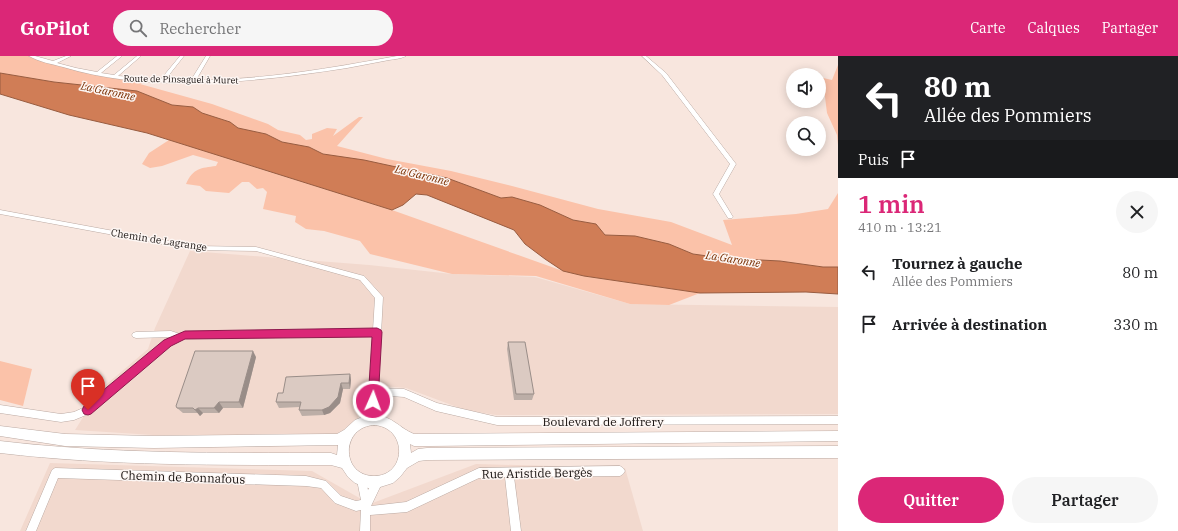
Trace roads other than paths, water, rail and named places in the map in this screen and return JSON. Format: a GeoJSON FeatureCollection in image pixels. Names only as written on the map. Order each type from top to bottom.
{"type":"FeatureCollection","features":[{"type":"Feature","properties":{"kind":"main road"},"geometry":{"type":"LineString","coordinates":[[0,431],[65,440],[154,442],[327,440],[338,439],[348,434],[363,422],[380,420],[389,422],[397,428],[402,435],[405,444],[405,454],[402,464],[396,472],[388,478],[378,481],[362,480],[350,473],[344,463],[343,448],[348,434]]}},
{"type":"Feature","properties":{"kind":"main road"},"geometry":{"type":"LineString","coordinates":[[402,435],[414,440],[838,436]]}},
{"type":"Feature","properties":{"kind":"main road"},"geometry":{"type":"LineString","coordinates":[[0,447],[50,454],[182,458],[332,459],[344,463]]}},
{"type":"Feature","properties":{"kind":"main road"},"geometry":{"type":"LineString","coordinates":[[402,464],[418,456],[427,454],[838,452]]}},
{"type":"Feature","properties":{"kind":"street","name":"Route de Pinsaguel à Muret"},"geometry":{"type":"LineString","coordinates":[[31,56],[53,63],[114,77],[228,82],[302,73],[404,56]]}},
{"type":"Feature","properties":{"kind":"street"},"geometry":{"type":"LineString","coordinates":[[53,63],[70,56]]}},
{"type":"Feature","properties":{"kind":"street"},"geometry":{"type":"LineString","coordinates":[[98,74],[120,56]]}},
{"type":"Feature","properties":{"kind":"street"},"geometry":{"type":"LineString","coordinates":[[114,77],[139,56]]}},
{"type":"Feature","properties":{"kind":"street"},"geometry":{"type":"LineString","coordinates":[[163,80],[182,56]]}},
{"type":"Feature","properties":{"kind":"street"},"geometry":{"type":"LineString","coordinates":[[193,81],[208,56]]}},
{"type":"Feature","properties":{"kind":"street"},"geometry":{"type":"LineString","coordinates":[[644,56],[664,74],[733,164],[716,194],[730,217]]}},
{"type":"Feature","properties":{"kind":"street","name":"Chemin de Lagrange"},"geometry":{"type":"LineString","coordinates":[[0,212],[195,248],[256,250],[362,278],[379,297],[377,332]]}},
{"type":"Feature","properties":{"kind":"street"},"geometry":{"type":"LineString","coordinates":[[136,335],[171,334],[179,337],[377,332],[373,401],[380,420]]}},
{"type":"Feature","properties":{"kind":"street"},"geometry":{"type":"LineString","coordinates":[[0,409],[62,418],[74,416],[88,410],[168,343],[179,337]]}},
{"type":"Feature","properties":{"kind":"street","name":"Boulevard de Joffrery"},"geometry":{"type":"LineString","coordinates":[[373,391],[404,393],[436,407],[497,421],[838,420]]}},
{"type":"Feature","properties":{"kind":"street"},"geometry":{"type":"LineString","coordinates":[[363,422],[373,401]]}},
{"type":"Feature","properties":{"kind":"street","name":"Rue Aristide Bergès"},"geometry":{"type":"LineString","coordinates":[[366,508],[407,507],[479,472],[620,471]]}},
{"type":"Feature","properties":{"kind":"street"},"geometry":{"type":"LineString","coordinates":[[509,472],[516,531]]}},
{"type":"Feature","properties":{"kind":"street","name":"Chemin de Bonnafous"},"geometry":{"type":"LineString","coordinates":[[31,531],[55,473],[306,481],[322,484],[338,500],[366,508]]}},
{"type":"Feature","properties":{"kind":"street"},"geometry":{"type":"LineString","coordinates":[[362,480],[366,508],[365,531]]}},
{"type":"Feature","properties":{"kind":"street"},"geometry":{"type":"LineString","coordinates":[[366,508],[378,481]]}},
{"type":"Feature","properties":{"kind":"water","name":"La Garonne"},"geometry":{"type":"Polygon","coordinates":[[[0,73],[54,82],[137,91],[172,105],[193,107],[202,113],[230,122],[238,128],[266,134],[282,142],[309,147],[323,154],[364,160],[447,178],[501,198],[512,197],[540,205],[573,220],[596,224],[605,235],[635,236],[669,244],[693,254],[722,258],[780,261],[823,267],[838,267],[838,294],[806,292],[700,293],[584,276],[563,271],[525,244],[514,230],[427,195],[416,194],[403,205],[392,210],[147,133],[69,115],[0,94],[0,73]]]}}]}
